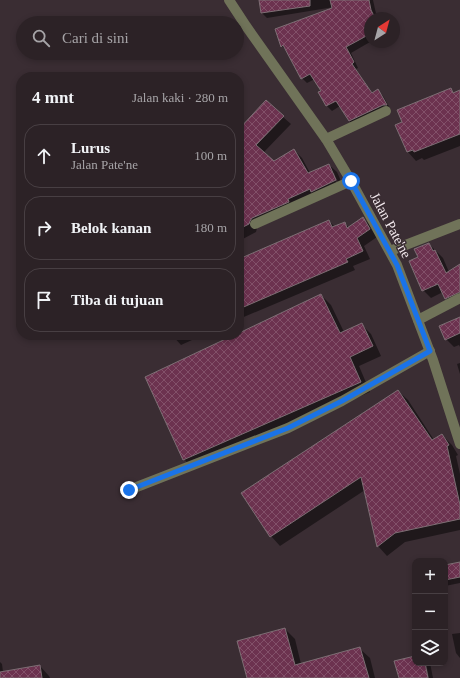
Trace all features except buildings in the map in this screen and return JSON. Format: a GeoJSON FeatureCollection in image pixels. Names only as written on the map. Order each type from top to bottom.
{"type":"FeatureCollection","features":[{"type":"Feature","properties":{"kind":"street","name":"Jalan Pate'ne"},"geometry":{"type":"LineString","coordinates":[[229,0],[239,16]]}},
{"type":"Feature","properties":{"kind":"street","name":"Jalan Pate'ne"},"geometry":{"type":"LineString","coordinates":[[244,23],[326,139],[397,265],[430,351],[460,440]]}},
{"type":"Feature","properties":{"kind":"street"},"geometry":{"type":"LineString","coordinates":[[326,139],[386,111]]}},
{"type":"Feature","properties":{"kind":"street"},"geometry":{"type":"LineString","coordinates":[[255,224],[351,181]]}},
{"type":"Feature","properties":{"kind":"street"},"geometry":{"type":"LineString","coordinates":[[390,252],[460,224]]}},
{"type":"Feature","properties":{"kind":"street"},"geometry":{"type":"LineString","coordinates":[[418,320],[460,298]]}},
{"type":"Feature","properties":{"kind":"street"},"geometry":{"type":"LineString","coordinates":[[129,490],[288,428],[342,401],[430,351]]}},
{"type":"Feature","properties":{"kind":"route"},"geometry":{"type":"LineString","coordinates":[[129,490],[288,428],[342,401],[430,351],[397,265],[351,181]]}}]}
